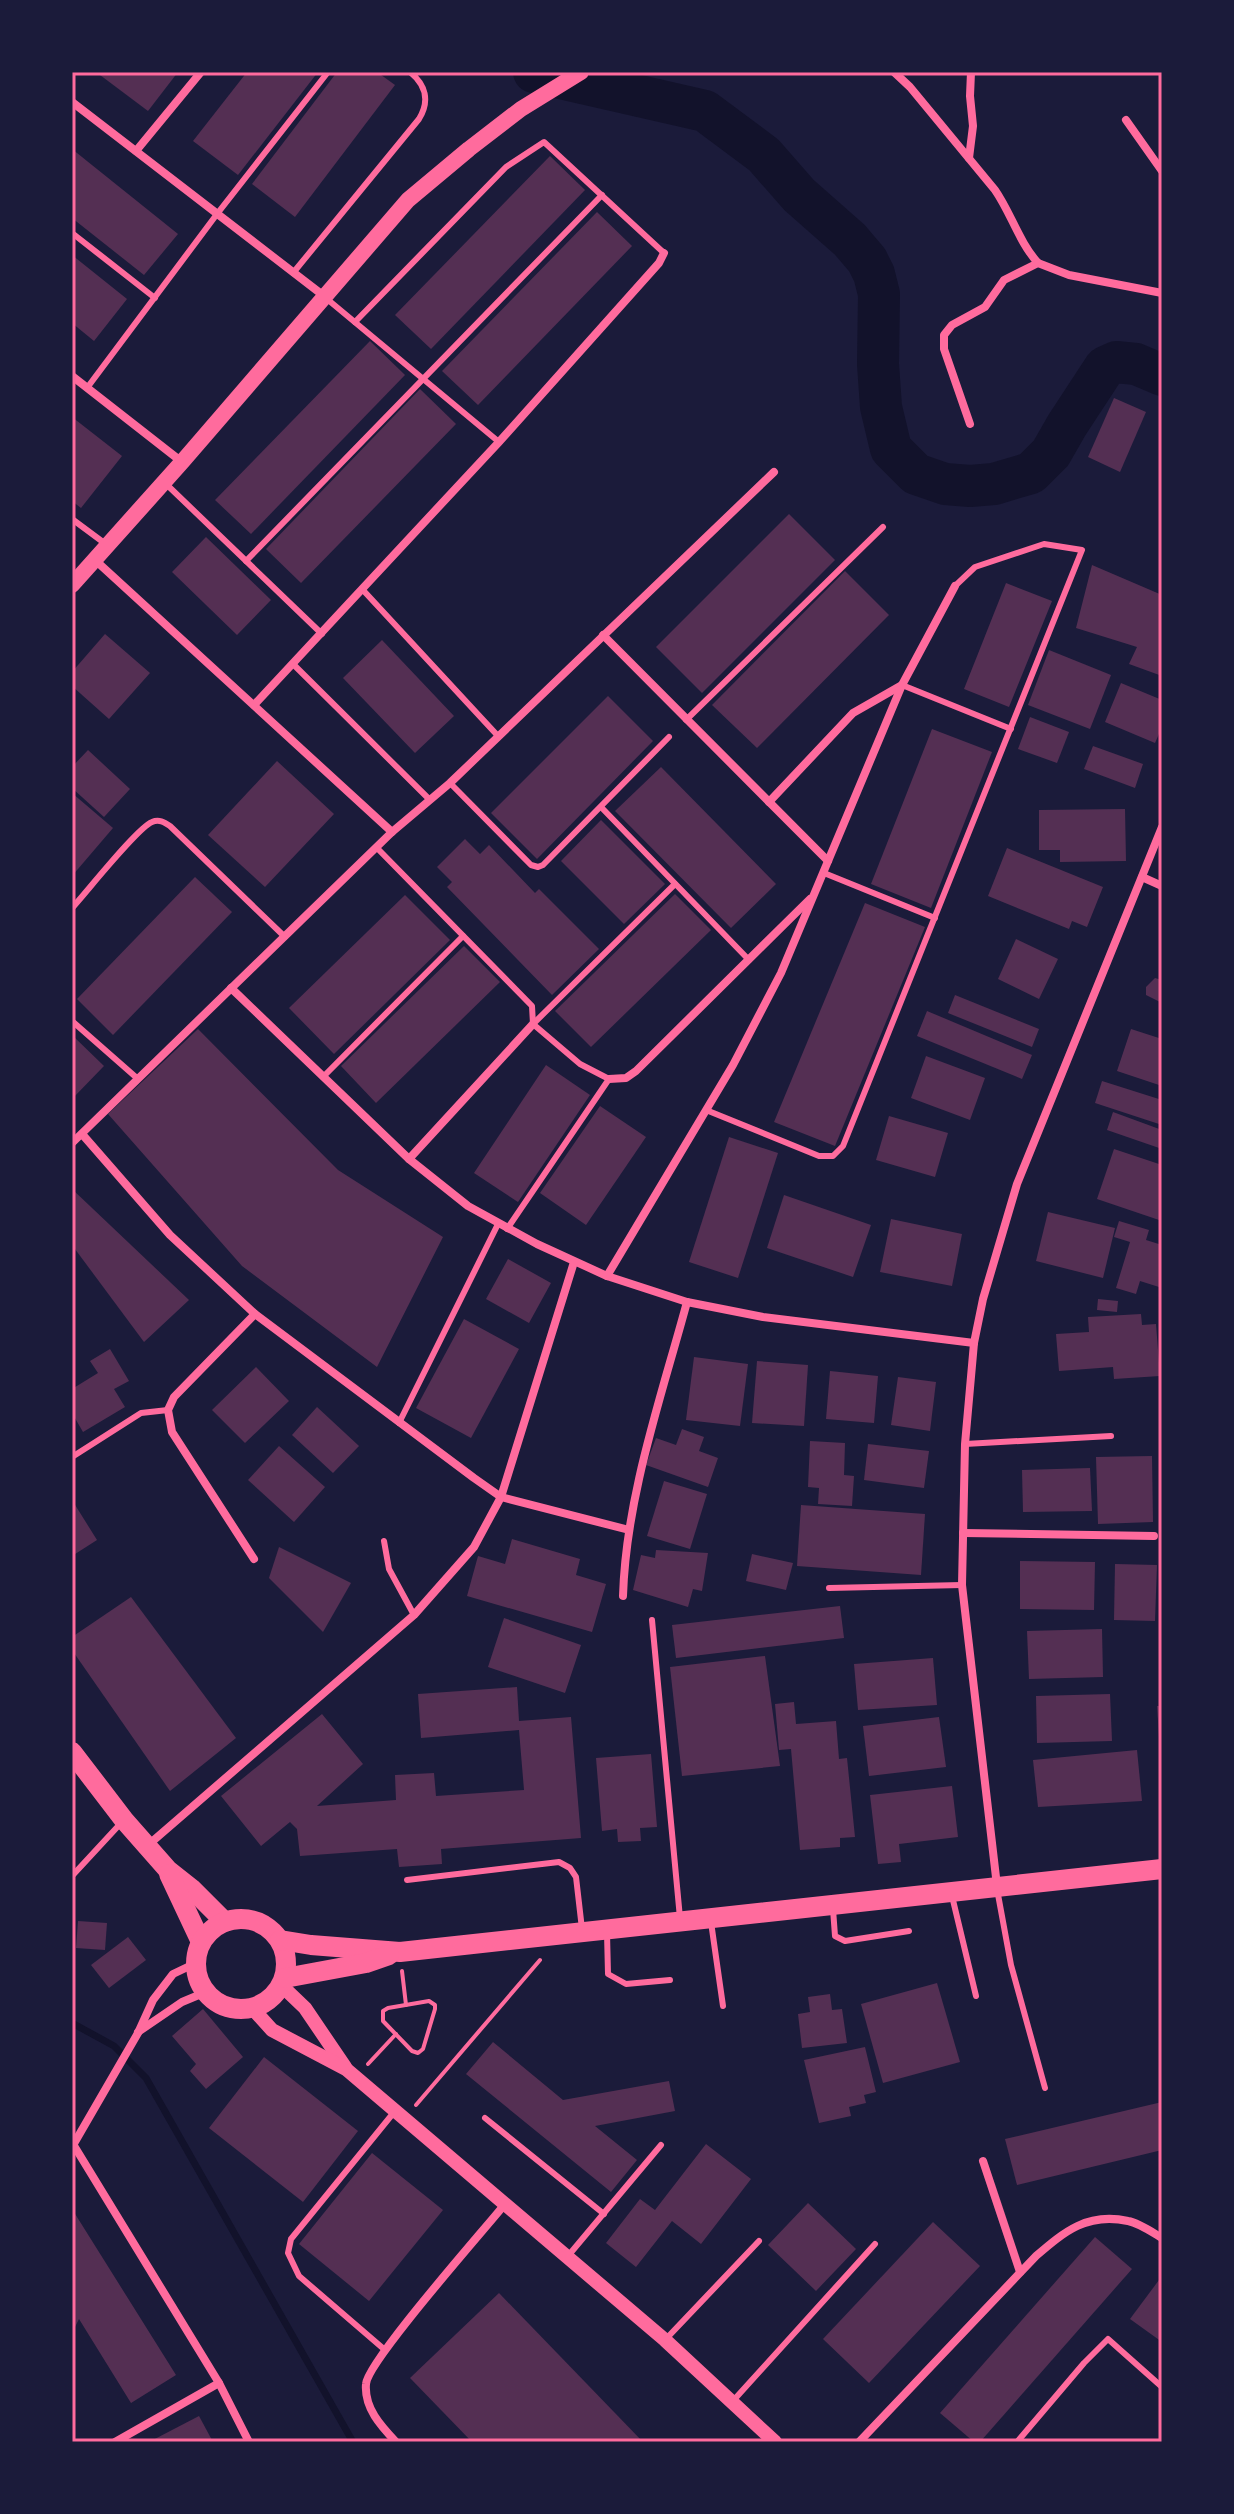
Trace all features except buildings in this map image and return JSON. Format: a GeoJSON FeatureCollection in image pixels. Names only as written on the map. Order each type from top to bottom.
{"type":"FeatureCollection","features":[{"type":"Feature","properties":{"kind":"main road"},"geometry":{"type":"LineString","coordinates":[[72,585],[408,200],[521,109],[581,72]]}},
{"type":"Feature","properties":{"kind":"main road"},"geometry":{"type":"LineString","coordinates":[[72,1752],[124,1820],[168,1870],[225,1922]]}},
{"type":"Feature","properties":{"kind":"main road"},"geometry":{"type":"LineString","coordinates":[[280,1940],[400,1952],[1162,1869]]}},
{"type":"Feature","properties":{"kind":"main road"},"geometry":{"type":"LineString","coordinates":[[168,1870],[201,1942]]}},
{"type":"Feature","properties":{"kind":"main road"},"geometry":{"type":"LineString","coordinates":[[238,1919],[262,1924],[280,1940],[285,1952],[287,1965],[283,1982],[275,1996],[253,2009],[227,2008],[215,2002],[196,1973],[201,1942],[208,1933],[225,1922],[238,1919]]}},
{"type":"Feature","properties":{"kind":"main road"},"geometry":{"type":"LineString","coordinates":[[283,1982],[400,1952]]}},
{"type":"Feature","properties":{"kind":"street"},"geometry":{"type":"LineString","coordinates":[[136,151],[201,72]]}},
{"type":"Feature","properties":{"kind":"street"},"geometry":{"type":"LineString","coordinates":[[894,72],[910,87],[1007,207],[1038,263],[1069,275],[1162,293]]}},
{"type":"Feature","properties":{"kind":"street"},"geometry":{"type":"LineString","coordinates":[[969,158],[973,126],[971,72]]}},
{"type":"Feature","properties":{"kind":"street"},"geometry":{"type":"LineString","coordinates":[[72,102],[324,297]]}},
{"type":"Feature","properties":{"kind":"street"},"geometry":{"type":"LineString","coordinates":[[1126,120],[1162,171]]}},
{"type":"Feature","properties":{"kind":"street"},"geometry":{"type":"LineString","coordinates":[[254,705],[499,442],[659,263],[664,253]]}},
{"type":"Feature","properties":{"kind":"street"},"geometry":{"type":"LineString","coordinates":[[970,424],[944,349],[944,335],[952,325],[985,307],[1004,280],[1038,263]]}},
{"type":"Feature","properties":{"kind":"street"},"geometry":{"type":"LineString","coordinates":[[72,376],[182,462]]}},
{"type":"Feature","properties":{"kind":"street"},"geometry":{"type":"LineString","coordinates":[[72,1143],[392,832],[450,783],[774,472]]}},
{"type":"Feature","properties":{"kind":"street"},"geometry":{"type":"LineString","coordinates":[[94,560],[392,832]]}},
{"type":"Feature","properties":{"kind":"street"},"geometry":{"type":"LineString","coordinates":[[607,1276],[733,1065],[781,973],[902,685],[955,586]]}},
{"type":"Feature","properties":{"kind":"street"},"geometry":{"type":"LineString","coordinates":[[603,635],[828,861]]}},
{"type":"Feature","properties":{"kind":"street"},"geometry":{"type":"LineString","coordinates":[[769,802],[853,713],[902,685]]}},
{"type":"Feature","properties":{"kind":"street"},"geometry":{"type":"LineString","coordinates":[[997,1887],[962,1585],[965,1444],[974,1343],[983,1299],[1017,1184],[1162,827]]}},
{"type":"Feature","properties":{"kind":"street"},"geometry":{"type":"LineString","coordinates":[[1142,877],[1162,886]]}},
{"type":"Feature","properties":{"kind":"street"},"geometry":{"type":"LineString","coordinates":[[609,1079],[626,1078],[636,1071],[814,896]]}},
{"type":"Feature","properties":{"kind":"street"},"geometry":{"type":"LineString","coordinates":[[231,988],[409,1159],[468,1206],[574,1262],[687,1302],[763,1317],[974,1343]]}},
{"type":"Feature","properties":{"kind":"street"},"geometry":{"type":"LineString","coordinates":[[409,1159],[533,1024]]}},
{"type":"Feature","properties":{"kind":"street"},"geometry":{"type":"LineString","coordinates":[[82,1134],[170,1235],[255,1314],[501,1497],[629,1530]]}},
{"type":"Feature","properties":{"kind":"street"},"geometry":{"type":"LineString","coordinates":[[147,1846],[414,1615],[474,1547],[501,1497],[574,1262]]}},
{"type":"Feature","properties":{"kind":"street"},"geometry":{"type":"LineString","coordinates":[[623,1596],[624,1554],[629,1530],[687,1302]]}},
{"type":"Feature","properties":{"kind":"street"},"geometry":{"type":"LineString","coordinates":[[254,1559],[172,1432],[168,1410],[174,1397],[255,1314]]}},
{"type":"Feature","properties":{"kind":"street"},"geometry":{"type":"LineString","coordinates":[[963,1533],[1154,1536]]}},
{"type":"Feature","properties":{"kind":"street"},"geometry":{"type":"LineString","coordinates":[[196,1963],[173,1974],[153,2000],[138,2033],[73,2146],[219,2383],[249,2442]]}},
{"type":"Feature","properties":{"kind":"street"},"geometry":{"type":"LineString","coordinates":[[283,1982],[351,2073]]}},
{"type":"Feature","properties":{"kind":"street"},"geometry":{"type":"LineString","coordinates":[[138,2033],[182,2002],[206,1992]]}},
{"type":"Feature","properties":{"kind":"street"},"geometry":{"type":"LineString","coordinates":[[253,2009],[272,2030],[351,2073],[665,2340],[775,2442]]}},
{"type":"Feature","properties":{"kind":"street"},"geometry":{"type":"LineString","coordinates":[[983,2161],[1020,2272]]}},
{"type":"Feature","properties":{"kind":"street"},"geometry":{"type":"LineString","coordinates":[[396,2442],[380,2425],[367,2400],[366,2380],[385,2350],[505,2204]]}},
{"type":"Feature","properties":{"kind":"street"},"geometry":{"type":"LineString","coordinates":[[859,2442],[1020,2272],[1067,2229],[1098,2219],[1130,2221],[1162,2238]]}},
{"type":"Feature","properties":{"kind":"street"},"geometry":{"type":"LineString","coordinates":[[115,2442],[219,2383]]}},
{"type":"Feature","properties":{"kind":"lane"},"geometry":{"type":"LineString","coordinates":[[87,388],[328,72]]}},
{"type":"Feature","properties":{"kind":"lane"},"geometry":{"type":"LineString","coordinates":[[293,273],[424,111],[425,92],[410,72]]}},
{"type":"Feature","properties":{"kind":"lane"},"geometry":{"type":"LineString","coordinates":[[355,322],[506,167],[544,142],[664,253]]}},
{"type":"Feature","properties":{"kind":"lane"},"geometry":{"type":"LineString","coordinates":[[246,561],[602,195]]}},
{"type":"Feature","properties":{"kind":"lane"},"geometry":{"type":"LineString","coordinates":[[72,233],[155,298]]}},
{"type":"Feature","properties":{"kind":"lane"},"geometry":{"type":"LineString","coordinates":[[324,297],[499,442]]}},
{"type":"Feature","properties":{"kind":"lane"},"geometry":{"type":"LineString","coordinates":[[164,482],[322,634]]}},
{"type":"Feature","properties":{"kind":"lane"},"geometry":{"type":"LineString","coordinates":[[72,519],[107,545]]}},
{"type":"Feature","properties":{"kind":"lane"},"geometry":{"type":"LineString","coordinates":[[686,720],[883,527]]}},
{"type":"Feature","properties":{"kind":"lane"},"geometry":{"type":"LineString","coordinates":[[706,1110],[819,1156],[833,1156],[843,1146],[1082,550],[1044,544],[975,567],[955,586]]}},
{"type":"Feature","properties":{"kind":"lane"},"geometry":{"type":"LineString","coordinates":[[362,589],[498,736]]}},
{"type":"Feature","properties":{"kind":"lane"},"geometry":{"type":"LineString","coordinates":[[293,664],[430,800]]}},
{"type":"Feature","properties":{"kind":"lane"},"geometry":{"type":"LineString","coordinates":[[902,685],[1011,729]]}},
{"type":"Feature","properties":{"kind":"lane"},"geometry":{"type":"LineString","coordinates":[[450,783],[531,865],[538,867],[669,737]]}},
{"type":"Feature","properties":{"kind":"lane"},"geometry":{"type":"LineString","coordinates":[[601,807],[749,960]]}},
{"type":"Feature","properties":{"kind":"lane"},"geometry":{"type":"LineString","coordinates":[[72,908],[137,834],[151,822],[157,821],[170,826],[285,937]]}},
{"type":"Feature","properties":{"kind":"lane"},"geometry":{"type":"LineString","coordinates":[[377,848],[532,1006],[533,1024],[580,1064],[609,1079],[503,1226],[399,1423]]}},
{"type":"Feature","properties":{"kind":"lane"},"geometry":{"type":"LineString","coordinates":[[824,873],[935,918]]}},
{"type":"Feature","properties":{"kind":"lane"},"geometry":{"type":"LineString","coordinates":[[533,1024],[675,884]]}},
{"type":"Feature","properties":{"kind":"lane"},"geometry":{"type":"LineString","coordinates":[[323,1077],[463,936]]}},
{"type":"Feature","properties":{"kind":"lane"},"geometry":{"type":"LineString","coordinates":[[72,1021],[138,1079]]}},
{"type":"Feature","properties":{"kind":"lane"},"geometry":{"type":"LineString","coordinates":[[72,1457],[141,1413],[168,1410]]}},
{"type":"Feature","properties":{"kind":"lane"},"geometry":{"type":"LineString","coordinates":[[965,1444],[1111,1436]]}},
{"type":"Feature","properties":{"kind":"lane"},"geometry":{"type":"LineString","coordinates":[[384,1541],[389,1569],[414,1615]]}},
{"type":"Feature","properties":{"kind":"lane"},"geometry":{"type":"LineString","coordinates":[[829,1588],[962,1585]]}},
{"type":"Feature","properties":{"kind":"lane"},"geometry":{"type":"LineString","coordinates":[[652,1620],[680,1922]]}},
{"type":"Feature","properties":{"kind":"lane"},"geometry":{"type":"LineString","coordinates":[[72,1876],[124,1820]]}},
{"type":"Feature","properties":{"kind":"lane"},"geometry":{"type":"LineString","coordinates":[[407,1880],[559,1862],[570,1868],[576,1877],[582,1932]]}},
{"type":"Feature","properties":{"kind":"lane"},"geometry":{"type":"LineString","coordinates":[[997,1887],[1011,1965],[1045,2088]]}},
{"type":"Feature","properties":{"kind":"lane"},"geometry":{"type":"LineString","coordinates":[[952,1892],[976,1996]]}},
{"type":"Feature","properties":{"kind":"lane"},"geometry":{"type":"LineString","coordinates":[[832,1905],[835,1936],[845,1941],[909,1931]]}},
{"type":"Feature","properties":{"kind":"lane"},"geometry":{"type":"LineString","coordinates":[[711,1918],[723,2006]]}},
{"type":"Feature","properties":{"kind":"lane"},"geometry":{"type":"LineString","coordinates":[[606,1930],[608,1974],[626,1984],[670,1980]]}},
{"type":"Feature","properties":{"kind":"lane"},"geometry":{"type":"LineString","coordinates":[[385,2350],[299,2276],[288,2253],[291,2239],[400,2115]]}},
{"type":"Feature","properties":{"kind":"lane"},"geometry":{"type":"LineString","coordinates":[[485,2118],[604,2214]]}},
{"type":"Feature","properties":{"kind":"lane"},"geometry":{"type":"LineString","coordinates":[[567,2257],[661,2145]]}},
{"type":"Feature","properties":{"kind":"lane"},"geometry":{"type":"LineString","coordinates":[[665,2340],[759,2241]]}},
{"type":"Feature","properties":{"kind":"lane"},"geometry":{"type":"LineString","coordinates":[[732,2402],[875,2244]]}},
{"type":"Feature","properties":{"kind":"lane"},"geometry":{"type":"LineString","coordinates":[[1017,2442],[1108,2339],[1162,2387]]}},
{"type":"Feature","properties":{"kind":"path"},"geometry":{"type":"LineString","coordinates":[[400,2115],[540,1960]]}},
{"type":"Feature","properties":{"kind":"path"},"geometry":{"type":"LineString","coordinates":[[403,1975],[406,2005]]}},
{"type":"Feature","properties":{"kind":"path"},"geometry":{"type":"LineString","coordinates":[[429,2001],[435,2005],[423,2049],[418,2053],[412,2051],[396,2034],[383,2021],[383,2011],[429,2001]]}},
{"type":"Feature","properties":{"kind":"path"},"geometry":{"type":"LineString","coordinates":[[351,2073],[396,2034]]}},
{"type":"Feature","properties":{"kind":"waterway"},"geometry":{"type":"LineString","coordinates":[[534,72],[705,111],[764,155],[799,195],[850,240],[867,260],[879,294],[881,407],[891,449],[916,474],[945,484],[970,486],[994,484],[1031,473],[1051,453],[1105,367],[1116,362],[1136,364],[1162,375]]}},
{"type":"Feature","properties":{"kind":"waterway"},"geometry":{"type":"LineString","coordinates":[[72,2023],[114,2046],[146,2078],[353,2442]]}}]}
